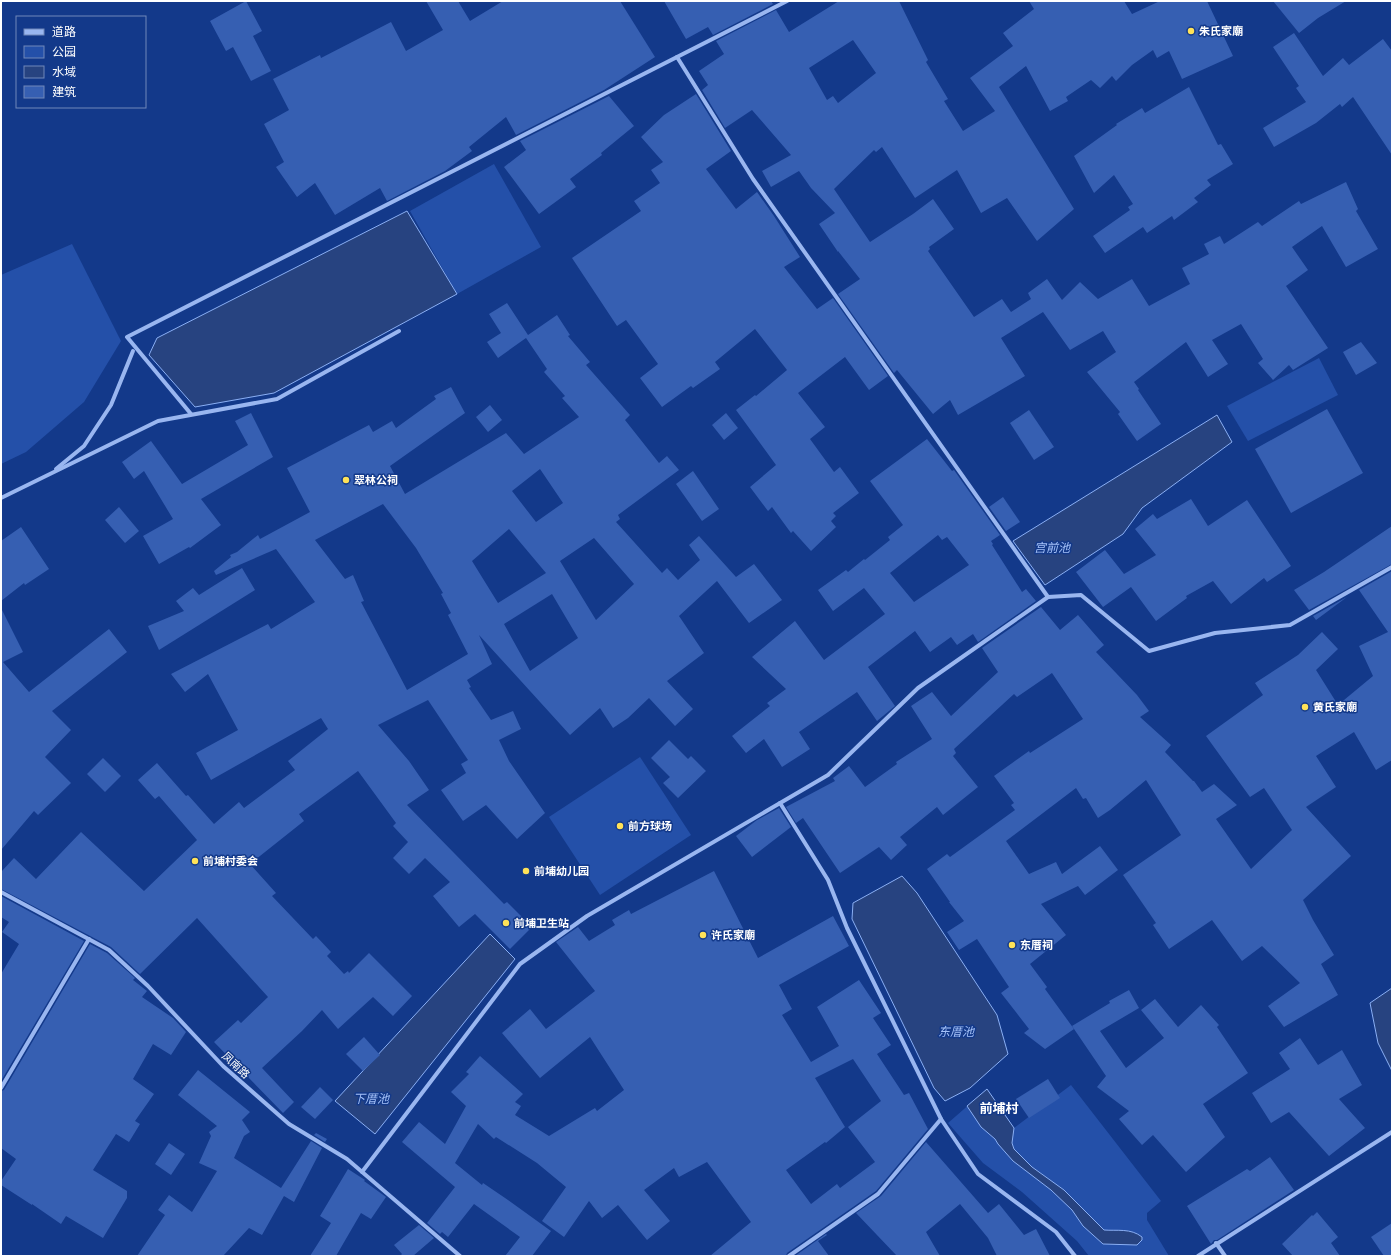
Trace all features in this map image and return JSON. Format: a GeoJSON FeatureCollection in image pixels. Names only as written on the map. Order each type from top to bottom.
{"type":"FeatureCollection","features":[{"type":"Feature","properties":{"kind":"street"},"geometry":{"type":"LineString","coordinates":[[191,414],[127,337],[787,1]]}},
{"type":"Feature","properties":{"kind":"street"},"geometry":{"type":"LineString","coordinates":[[677,57],[753,180],[1048,597]]}},
{"type":"Feature","properties":{"kind":"street"},"geometry":{"type":"LineString","coordinates":[[1,498],[158,421],[277,399],[399,331]]}},
{"type":"Feature","properties":{"kind":"street"},"geometry":{"type":"LineString","coordinates":[[51,474],[84,446],[110,405],[133,351]]}},
{"type":"Feature","properties":{"kind":"street"},"geometry":{"type":"LineString","coordinates":[[362,1172],[520,964],[587,916],[828,775],[918,688],[1048,597],[1081,595],[1150,651],[1215,633],[1290,625],[1392,567]]}},
{"type":"Feature","properties":{"kind":"street"},"geometry":{"type":"LineString","coordinates":[[780,803],[828,880],[847,928],[941,1119],[978,1174],[1056,1232],[1076,1256]]}},
{"type":"Feature","properties":{"kind":"street","name":"凤南路"},"geometry":{"type":"LineString","coordinates":[[1,892],[109,950],[148,986],[223,1066],[288,1124],[347,1159],[460,1256]]}},
{"type":"Feature","properties":{"kind":"street"},"geometry":{"type":"LineString","coordinates":[[1,1088],[88,939]]}},
{"type":"Feature","properties":{"kind":"street"},"geometry":{"type":"LineString","coordinates":[[789,1256],[878,1194],[941,1119]]}},
{"type":"Feature","properties":{"kind":"street"},"geometry":{"type":"LineString","coordinates":[[1198,1256],[1392,1132]]}},
{"type":"Feature","properties":{"kind":"street"},"geometry":{"type":"LineString","coordinates":[[1216,1244],[1225,1256]]}},
{"type":"Feature","properties":{"kind":"green space"},"geometry":{"type":"Polygon","coordinates":[[[494,164],[541,247],[457,294],[410,211],[494,164]]]}},
{"type":"Feature","properties":{"kind":"green space"},"geometry":{"type":"Polygon","coordinates":[[[72,244],[121,341],[84,402],[26,452],[1,464],[1,275],[72,244]]]}},
{"type":"Feature","properties":{"kind":"green space"},"geometry":{"type":"Polygon","coordinates":[[[1319,358],[1338,395],[1248,441],[1227,406],[1319,358]]]}},
{"type":"Feature","properties":{"kind":"green space","name":"前方球场"},"geometry":{"type":"Polygon","coordinates":[[[640,757],[691,835],[600,895],[549,817],[640,757]]]}},
{"type":"Feature","properties":{"kind":"green space"},"geometry":{"type":"Polygon","coordinates":[[[1071,1085],[1161,1201],[1147,1213],[1147,1220],[1169,1256],[1089,1256],[1077,1241],[1022,1192],[983,1163],[948,1123],[987,1089],[1014,1128],[1071,1085]]]}},
{"type":"Feature","properties":{"kind":"water"},"geometry":{"type":"Polygon","coordinates":[[[407,211],[457,294],[274,393],[195,407],[149,355],[157,338],[407,211]]]}},
{"type":"Feature","properties":{"kind":"water","name":"宫前池"},"geometry":{"type":"Polygon","coordinates":[[[1217,415],[1232,442],[1142,508],[1123,534],[1045,585],[1013,541],[1217,415]]]}},
{"type":"Feature","properties":{"kind":"water","name":"东厝池"},"geometry":{"type":"Polygon","coordinates":[[[902,876],[917,893],[997,1015],[1008,1054],[970,1088],[945,1101],[934,1088],[852,919],[853,903],[902,876]]]}},
{"type":"Feature","properties":{"kind":"water","name":"下厝池"},"geometry":{"type":"Polygon","coordinates":[[[490,934],[515,959],[375,1134],[335,1101],[490,934]]]}},
{"type":"Feature","properties":{"kind":"water"},"geometry":{"type":"Polygon","coordinates":[[[1392,988],[1392,1071],[1378,1043],[1370,1003],[1392,988]]]}},
{"type":"Feature","properties":{"kind":"water"},"geometry":{"type":"Polygon","coordinates":[[[987,1089],[1014,1128],[1012,1143],[1014,1149],[1032,1167],[1064,1190],[1104,1230],[1124,1230],[1133,1232],[1142,1237],[1142,1240],[1137,1245],[1103,1244],[1083,1226],[1072,1210],[1051,1190],[1013,1161],[995,1139],[981,1127],[967,1106],[987,1089]]]}},
{"type":"Feature","properties":{"kind":"building"},"geometry":{"type":"Polygon","coordinates":[[[246,1],[262,31],[253,36],[271,71],[251,81],[233,47],[226,51],[210,21],[246,1]]]}},
{"type":"Feature","properties":{"kind":"building"},"geometry":{"type":"Polygon","coordinates":[[[426,1],[458,1],[470,21],[503,1],[620,1],[655,57],[604,90],[516,135],[506,117],[469,147],[472,151],[445,171],[387,201],[380,188],[335,215],[315,183],[297,197],[276,167],[284,162],[264,124],[289,110],[273,79],[320,55],[321,58],[391,22],[406,51],[443,30],[426,1]]]}},
{"type":"Feature","properties":{"kind":"building"},"geometry":{"type":"Polygon","coordinates":[[[664,1],[771,1],[773,4],[713,35],[708,27],[686,39],[664,1]]]}},
{"type":"Feature","properties":{"kind":"building"},"geometry":{"type":"Polygon","coordinates":[[[839,1],[899,1],[928,60],[926,62],[948,99],[944,101],[963,131],[995,111],[970,78],[1013,46],[1003,33],[1034,9],[1029,1],[1124,1],[1132,14],[1160,1],[1207,1],[1233,56],[1182,79],[1169,51],[1157,58],[1153,50],[1132,65],[1116,81],[1112,76],[1100,88],[1091,80],[1066,97],[1068,101],[1050,111],[1026,66],[999,87],[1074,209],[1037,241],[1007,198],[981,213],[957,170],[915,198],[882,147],[876,152],[874,150],[834,189],[870,242],[933,199],[954,229],[929,247],[930,249],[928,251],[974,317],[1002,299],[1011,312],[1031,299],[1028,293],[1047,279],[1062,300],[1080,282],[1098,299],[1132,279],[1149,306],[1190,284],[1182,268],[1209,254],[1204,244],[1220,236],[1224,244],[1258,222],[1262,226],[1299,201],[1301,204],[1346,182],[1358,209],[1356,211],[1378,249],[1346,267],[1322,226],[1292,247],[1308,270],[1286,286],[1328,348],[1293,370],[1289,365],[1273,380],[1258,363],[1263,359],[1241,324],[1212,340],[1228,364],[1208,377],[1186,342],[1134,382],[1161,424],[1137,441],[1118,414],[1120,412],[1087,372],[1116,352],[1103,331],[1070,350],[1043,312],[1001,338],[1025,376],[958,415],[950,400],[933,414],[897,370],[894,373],[838,294],[860,279],[838,252],[819,224],[835,213],[811,188],[799,171],[771,187],[762,171],[791,155],[752,110],[725,128],[702,90],[708,85],[699,71],[724,54],[716,41],[776,10],[789,32],[839,1]],[[853,40],[809,68],[827,100],[833,96],[838,103],[876,73],[853,40]]]}},
{"type":"Feature","properties":{"kind":"building"},"geometry":{"type":"Polygon","coordinates":[[[1273,1],[1346,1],[1318,18],[1299,33],[1273,1]]]}},
{"type":"Feature","properties":{"kind":"building"},"geometry":{"type":"Polygon","coordinates":[[[1294,33],[1323,76],[1343,58],[1349,65],[1383,39],[1392,51],[1392,155],[1353,97],[1342,107],[1340,104],[1316,123],[1274,147],[1263,128],[1306,102],[1296,88],[1299,86],[1273,47],[1294,33]]]}},
{"type":"Feature","properties":{"kind":"building"},"geometry":{"type":"Polygon","coordinates":[[[1189,87],[1218,145],[1221,144],[1233,164],[1207,180],[1211,185],[1194,198],[1198,202],[1174,220],[1172,216],[1147,233],[1143,227],[1105,253],[1093,236],[1130,210],[1128,207],[1133,204],[1114,175],[1094,193],[1074,156],[1117,125],[1116,124],[1142,108],[1145,113],[1189,87]]]}},
{"type":"Feature","properties":{"kind":"building"},"geometry":{"type":"Polygon","coordinates":[[[696,94],[731,151],[706,169],[736,209],[757,192],[800,257],[784,267],[817,309],[833,298],[888,376],[869,390],[845,357],[798,393],[825,427],[810,439],[834,472],[840,467],[859,493],[833,513],[836,516],[831,521],[836,527],[811,551],[793,531],[791,533],[772,507],[768,511],[750,487],[776,465],[736,410],[755,395],[756,396],[787,370],[755,329],[715,362],[720,369],[693,388],[691,386],[662,407],[640,378],[658,364],[626,320],[617,326],[572,258],[641,211],[634,201],[660,183],[651,170],[663,162],[641,137],[664,115],[696,94]]]}},
{"type":"Feature","properties":{"kind":"building"},"geometry":{"type":"Polygon","coordinates":[[[609,96],[634,126],[601,153],[602,155],[570,179],[576,187],[539,214],[504,167],[526,150],[520,141],[609,96]]]}},
{"type":"Feature","properties":{"kind":"building"},"geometry":{"type":"Polygon","coordinates":[[[507,303],[528,335],[557,315],[570,335],[568,336],[590,362],[586,365],[630,415],[625,420],[659,463],[667,456],[679,470],[618,515],[620,519],[616,522],[662,573],[667,568],[678,580],[700,560],[689,545],[699,536],[736,577],[754,564],[782,600],[749,623],[717,581],[679,616],[704,653],[667,681],[693,709],[675,726],[649,698],[628,718],[613,728],[600,708],[570,735],[479,635],[492,664],[467,680],[471,687],[469,688],[491,720],[513,711],[521,729],[499,740],[509,761],[545,813],[517,839],[486,805],[463,821],[441,790],[466,773],[461,764],[468,760],[428,700],[378,725],[409,761],[429,790],[407,805],[504,904],[507,902],[532,927],[510,949],[475,914],[459,927],[433,896],[450,882],[425,858],[409,874],[393,858],[408,842],[393,826],[396,823],[358,771],[299,814],[304,821],[250,864],[276,893],[272,896],[313,939],[316,936],[331,952],[327,956],[344,974],[348,971],[349,973],[369,953],[412,996],[393,1016],[373,997],[338,1029],[322,1010],[262,1068],[294,1102],[283,1113],[214,1042],[238,1020],[241,1023],[268,997],[197,918],[140,974],[111,947],[1,889],[1,872],[14,858],[36,879],[81,832],[144,891],[197,840],[159,796],[155,799],[138,780],[157,763],[186,796],[188,795],[214,824],[239,802],[244,808],[295,770],[288,761],[328,729],[321,718],[211,780],[196,753],[238,730],[208,674],[185,692],[171,674],[268,624],[271,629],[315,602],[276,549],[216,575],[214,571],[231,557],[230,555],[237,552],[258,535],[260,539],[310,512],[287,468],[369,425],[373,432],[392,421],[396,428],[436,399],[434,396],[451,387],[465,413],[390,466],[405,494],[506,433],[524,454],[579,417],[562,398],[565,396],[544,372],[547,369],[526,338],[498,358],[487,342],[501,333],[489,314],[507,303]],[[540,469],[512,491],[536,522],[563,503],[540,469]],[[383,504],[315,540],[345,579],[353,575],[364,601],[361,602],[407,690],[468,654],[448,615],[451,613],[441,594],[443,593],[416,548],[383,504]],[[509,529],[472,561],[498,603],[546,573],[509,529]],[[594,538],[560,561],[596,620],[634,584],[594,538]],[[552,594],[504,624],[530,671],[578,638],[552,594]]]}},
{"type":"Feature","properties":{"kind":"building"},"geometry":{"type":"Polygon","coordinates":[[[1361,342],[1377,363],[1356,375],[1343,352],[1361,342]]]}},
{"type":"Feature","properties":{"kind":"building"},"geometry":{"type":"Polygon","coordinates":[[[490,405],[502,420],[488,432],[476,417],[490,405]]]}},
{"type":"Feature","properties":{"kind":"building"},"geometry":{"type":"Polygon","coordinates":[[[1327,409],[1363,473],[1291,513],[1255,449],[1327,409]]]}},
{"type":"Feature","properties":{"kind":"building"},"geometry":{"type":"Polygon","coordinates":[[[1029,410],[1054,447],[1034,460],[1010,423],[1029,410]]]}},
{"type":"Feature","properties":{"kind":"building"},"geometry":{"type":"Polygon","coordinates":[[[251,413],[273,457],[201,499],[221,525],[190,548],[189,547],[159,564],[143,536],[173,519],[144,471],[134,479],[122,462],[151,441],[182,484],[248,445],[235,421],[251,413]]]}},
{"type":"Feature","properties":{"kind":"building"},"geometry":{"type":"Polygon","coordinates":[[[726,413],[738,428],[724,440],[712,425],[726,413]]]}},
{"type":"Feature","properties":{"kind":"building"},"geometry":{"type":"Polygon","coordinates":[[[927,439],[952,471],[954,470],[1000,535],[991,541],[993,544],[992,545],[1022,592],[1026,589],[1036,601],[978,642],[973,634],[957,645],[951,637],[930,652],[915,631],[868,667],[895,706],[877,721],[857,692],[799,732],[810,749],[782,767],[764,739],[746,753],[732,736],[770,706],[767,703],[786,689],[752,657],[795,621],[824,660],[885,614],[864,588],[833,611],[818,590],[846,570],[848,572],[864,559],[865,560],[890,540],[888,537],[903,525],[870,481],[927,439]],[[938,535],[890,573],[914,602],[969,565],[947,537],[942,540],[938,535]]]}},
{"type":"Feature","properties":{"kind":"building"},"geometry":{"type":"Polygon","coordinates":[[[693,471],[719,509],[702,521],[676,484],[693,471]]]}},
{"type":"Feature","properties":{"kind":"building"},"geometry":{"type":"Polygon","coordinates":[[[1003,497],[1020,522],[1006,531],[989,507],[1003,497]]]}},
{"type":"Feature","properties":{"kind":"building"},"geometry":{"type":"Polygon","coordinates":[[[1191,499],[1208,526],[1247,500],[1291,566],[1267,582],[1264,578],[1231,604],[1213,581],[1186,596],[1187,598],[1156,621],[1131,587],[1103,607],[1076,572],[1105,550],[1124,574],[1156,555],[1135,529],[1153,514],[1157,519],[1191,499]]]}},
{"type":"Feature","properties":{"kind":"building"},"geometry":{"type":"Polygon","coordinates":[[[119,507],[139,531],[125,543],[105,520],[119,507]]]}},
{"type":"Feature","properties":{"kind":"building"},"geometry":{"type":"Polygon","coordinates":[[[1392,526],[1392,564],[1309,610],[1294,590],[1324,572],[1392,526]]]}},
{"type":"Feature","properties":{"kind":"building"},"geometry":{"type":"Polygon","coordinates":[[[21,527],[49,569],[25,585],[24,583],[1,601],[1,541],[21,527]]]}},
{"type":"Feature","properties":{"kind":"building"},"geometry":{"type":"Polygon","coordinates":[[[242,568],[255,590],[159,650],[148,626],[184,611],[176,601],[193,588],[199,595],[242,568]]]}},
{"type":"Feature","properties":{"kind":"building"},"geometry":{"type":"Polygon","coordinates":[[[1392,571],[1392,760],[1376,770],[1354,732],[1316,756],[1336,787],[1306,807],[1351,856],[1303,900],[1334,955],[1321,964],[1338,995],[1284,1027],[1268,1006],[1300,983],[1262,946],[1242,961],[1212,920],[1169,949],[1153,925],[1156,923],[1123,875],[1181,835],[1146,780],[1098,818],[1086,798],[1083,799],[1076,788],[1006,841],[1029,874],[1056,862],[1062,874],[1100,846],[1118,870],[1085,895],[1078,886],[1041,904],[1066,935],[1030,964],[1047,987],[1045,989],[1074,1029],[1045,1049],[1024,1033],[1029,1029],[1001,993],[1009,987],[977,939],[959,950],[947,932],[964,921],[949,902],[927,869],[947,854],[950,857],[1015,810],[1011,805],[1014,803],[994,776],[1029,751],[1030,753],[1083,719],[1052,673],[1017,697],[1014,694],[954,749],[956,753],[953,756],[978,787],[943,815],[937,807],[900,837],[907,845],[891,860],[879,847],[840,873],[803,818],[796,823],[786,807],[835,781],[833,778],[849,766],[865,787],[897,764],[896,762],[932,739],[911,706],[932,692],[951,716],[998,672],[982,648],[1041,607],[1060,630],[1078,615],[1104,645],[1096,652],[1137,695],[1149,711],[1140,717],[1171,745],[1165,752],[1194,781],[1202,792],[1214,784],[1237,805],[1216,819],[1251,869],[1292,830],[1264,788],[1250,797],[1206,736],[1263,695],[1255,683],[1298,655],[1322,632],[1338,649],[1316,670],[1338,705],[1373,676],[1359,646],[1388,632],[1359,590],[1392,571]]]}},
{"type":"Feature","properties":{"kind":"building"},"geometry":{"type":"Polygon","coordinates":[[[1347,597],[1316,620],[1313,616],[1347,597]]]}},
{"type":"Feature","properties":{"kind":"building"},"geometry":{"type":"Polygon","coordinates":[[[1,608],[23,652],[3,662],[29,692],[109,629],[127,652],[52,711],[71,730],[45,757],[71,783],[38,815],[34,811],[1,850],[1,608]]]}},
{"type":"Feature","properties":{"kind":"building"},"geometry":{"type":"Polygon","coordinates":[[[669,740],[688,759],[691,756],[706,771],[678,798],[663,783],[670,777],[651,758],[669,740]]]}},
{"type":"Feature","properties":{"kind":"building"},"geometry":{"type":"Polygon","coordinates":[[[103,758],[121,776],[105,792],[87,774],[103,758]]]}},
{"type":"Feature","properties":{"kind":"building"},"geometry":{"type":"Polygon","coordinates":[[[779,808],[791,827],[752,857],[736,836],[757,820],[779,808]]]}},
{"type":"Feature","properties":{"kind":"building"},"geometry":{"type":"Polygon","coordinates":[[[714,871],[758,958],[833,916],[849,946],[779,985],[792,1009],[782,1015],[811,1062],[839,1046],[817,1007],[859,980],[881,1013],[873,1018],[891,1045],[877,1054],[904,1095],[909,1093],[928,1129],[876,1191],[787,1253],[786,1256],[710,1256],[751,1222],[707,1162],[679,1177],[674,1168],[644,1190],[670,1221],[647,1240],[618,1205],[602,1218],[589,1201],[564,1237],[542,1221],[566,1187],[537,1163],[496,1137],[494,1139],[478,1124],[455,1163],[482,1185],[483,1183],[551,1231],[532,1256],[505,1256],[520,1237],[474,1204],[448,1237],[442,1232],[440,1234],[427,1223],[455,1187],[402,1142],[419,1122],[445,1144],[466,1106],[451,1092],[469,1074],[466,1072],[480,1056],[523,1094],[515,1102],[521,1106],[515,1115],[549,1136],[595,1108],[597,1111],[624,1090],[590,1037],[540,1078],[502,1033],[530,1009],[546,1029],[595,991],[556,942],[578,927],[589,941],[615,925],[612,920],[629,910],[631,914],[714,871]],[[853,1059],[815,1078],[845,1127],[826,1143],[825,1142],[786,1170],[811,1204],[837,1184],[840,1188],[875,1162],[848,1127],[881,1101],[853,1059]]]}},
{"type":"Feature","properties":{"kind":"building"},"geometry":{"type":"Polygon","coordinates":[[[1,896],[84,941],[1,1081],[1,974],[19,944],[2,932],[9,922],[1,917],[1,896]]]}},
{"type":"Feature","properties":{"kind":"building"},"geometry":{"type":"Polygon","coordinates":[[[90,944],[107,953],[135,978],[133,980],[147,991],[142,997],[173,1018],[186,1032],[171,1055],[153,1044],[133,1079],[154,1094],[135,1121],[140,1124],[129,1142],[116,1134],[93,1170],[127,1191],[127,1198],[103,1238],[66,1216],[61,1224],[1,1185],[1,1181],[16,1159],[1,1148],[1,1091],[4,1090],[90,944]]]}},
{"type":"Feature","properties":{"kind":"building"},"geometry":{"type":"Polygon","coordinates":[[[1129,990],[1139,1008],[1100,1031],[1126,1068],[1164,1038],[1141,1010],[1155,999],[1178,1027],[1201,1005],[1219,1025],[1217,1027],[1248,1073],[1203,1104],[1225,1137],[1186,1172],[1153,1135],[1142,1145],[1119,1119],[1129,1111],[1097,1087],[1106,1076],[1072,1026],[1110,1003],[1109,1001],[1129,990]]]}},
{"type":"Feature","properties":{"kind":"building"},"geometry":{"type":"Polygon","coordinates":[[[364,1037],[380,1055],[363,1071],[346,1054],[364,1037]]]}},
{"type":"Feature","properties":{"kind":"building"},"geometry":{"type":"Polygon","coordinates":[[[1300,1038],[1318,1065],[1342,1050],[1362,1085],[1339,1099],[1365,1128],[1329,1156],[1289,1112],[1271,1123],[1252,1093],[1290,1069],[1279,1053],[1300,1038]]]}},
{"type":"Feature","properties":{"kind":"building"},"geometry":{"type":"Polygon","coordinates":[[[198,1070],[250,1112],[242,1120],[250,1132],[244,1136],[234,1158],[281,1188],[311,1141],[322,1148],[294,1202],[284,1196],[262,1235],[249,1228],[223,1256],[137,1256],[165,1215],[158,1210],[169,1195],[192,1212],[217,1171],[199,1163],[211,1136],[209,1132],[217,1126],[178,1095],[198,1070]]]}},
{"type":"Feature","properties":{"kind":"building"},"geometry":{"type":"Polygon","coordinates":[[[1048,1079],[1060,1098],[1029,1118],[1016,1099],[1048,1079]]]}},
{"type":"Feature","properties":{"kind":"building"},"geometry":{"type":"Polygon","coordinates":[[[320,1087],[333,1100],[315,1119],[301,1107],[320,1087]]]}},
{"type":"Feature","properties":{"kind":"building"},"geometry":{"type":"Polygon","coordinates":[[[316,1133],[327,1139],[325,1142],[314,1135],[316,1133]]]}},
{"type":"Feature","properties":{"kind":"building"},"geometry":{"type":"Polygon","coordinates":[[[926,1142],[988,1213],[999,1204],[1024,1235],[1036,1229],[1050,1256],[997,1256],[988,1238],[960,1204],[926,1232],[940,1256],[897,1256],[856,1213],[881,1196],[926,1142]]]}},
{"type":"Feature","properties":{"kind":"building"},"geometry":{"type":"Polygon","coordinates":[[[169,1143],[185,1154],[171,1175],[155,1164],[169,1143]]]}},
{"type":"Feature","properties":{"kind":"building"},"geometry":{"type":"Polygon","coordinates":[[[1270,1157],[1294,1190],[1217,1240],[1214,1240],[1211,1244],[1187,1206],[1247,1169],[1250,1171],[1270,1157]]]}},
{"type":"Feature","properties":{"kind":"building"},"geometry":{"type":"Polygon","coordinates":[[[348,1169],[365,1180],[364,1181],[386,1197],[371,1219],[361,1213],[336,1256],[310,1256],[331,1223],[320,1216],[348,1169]]]}},
{"type":"Feature","properties":{"kind":"building"},"geometry":{"type":"Polygon","coordinates":[[[1317,1212],[1338,1237],[1331,1243],[1340,1256],[1293,1256],[1282,1244],[1317,1212]]]}},
{"type":"Feature","properties":{"kind":"building"},"geometry":{"type":"Polygon","coordinates":[[[1392,1223],[1392,1256],[1384,1256],[1371,1237],[1392,1223]]]}},
{"type":"Feature","properties":{"kind":"building"},"geometry":{"type":"Polygon","coordinates":[[[419,1225],[434,1238],[413,1256],[400,1256],[402,1254],[394,1245],[419,1225]]]}},
{"type":"Feature","properties":{"kind":"building"},"geometry":{"type":"Polygon","coordinates":[[[826,1234],[827,1235],[818,1241],[829,1256],[795,1256],[826,1234]]]}},
{"type":"Feature","properties":{"kind":"place","name":"朱氏家廟"},"geometry":{"type":"Point","coordinates":[1191,31]}},
{"type":"Feature","properties":{"kind":"place","name":"翠林公祠"},"geometry":{"type":"Point","coordinates":[346,480]}},
{"type":"Feature","properties":{"kind":"place","name":"黄氏家廟"},"geometry":{"type":"Point","coordinates":[1305,707]}},
{"type":"Feature","properties":{"kind":"place","name":"前方球场"},"geometry":{"type":"Point","coordinates":[620,826]}},
{"type":"Feature","properties":{"kind":"place","name":"前埔村委会"},"geometry":{"type":"Point","coordinates":[195,861]}},
{"type":"Feature","properties":{"kind":"place","name":"前埔幼儿园"},"geometry":{"type":"Point","coordinates":[526,871]}},
{"type":"Feature","properties":{"kind":"place","name":"前埔卫生站"},"geometry":{"type":"Point","coordinates":[506,923]}},
{"type":"Feature","properties":{"kind":"place","name":"许氏家廟"},"geometry":{"type":"Point","coordinates":[703,935]}},
{"type":"Feature","properties":{"kind":"place","name":"东厝祠"},"geometry":{"type":"Point","coordinates":[1012,945]}},
{"type":"Feature","properties":{"kind":"district","name":"前埔村"},"geometry":{"type":"Point","coordinates":[999,1108]}}]}
